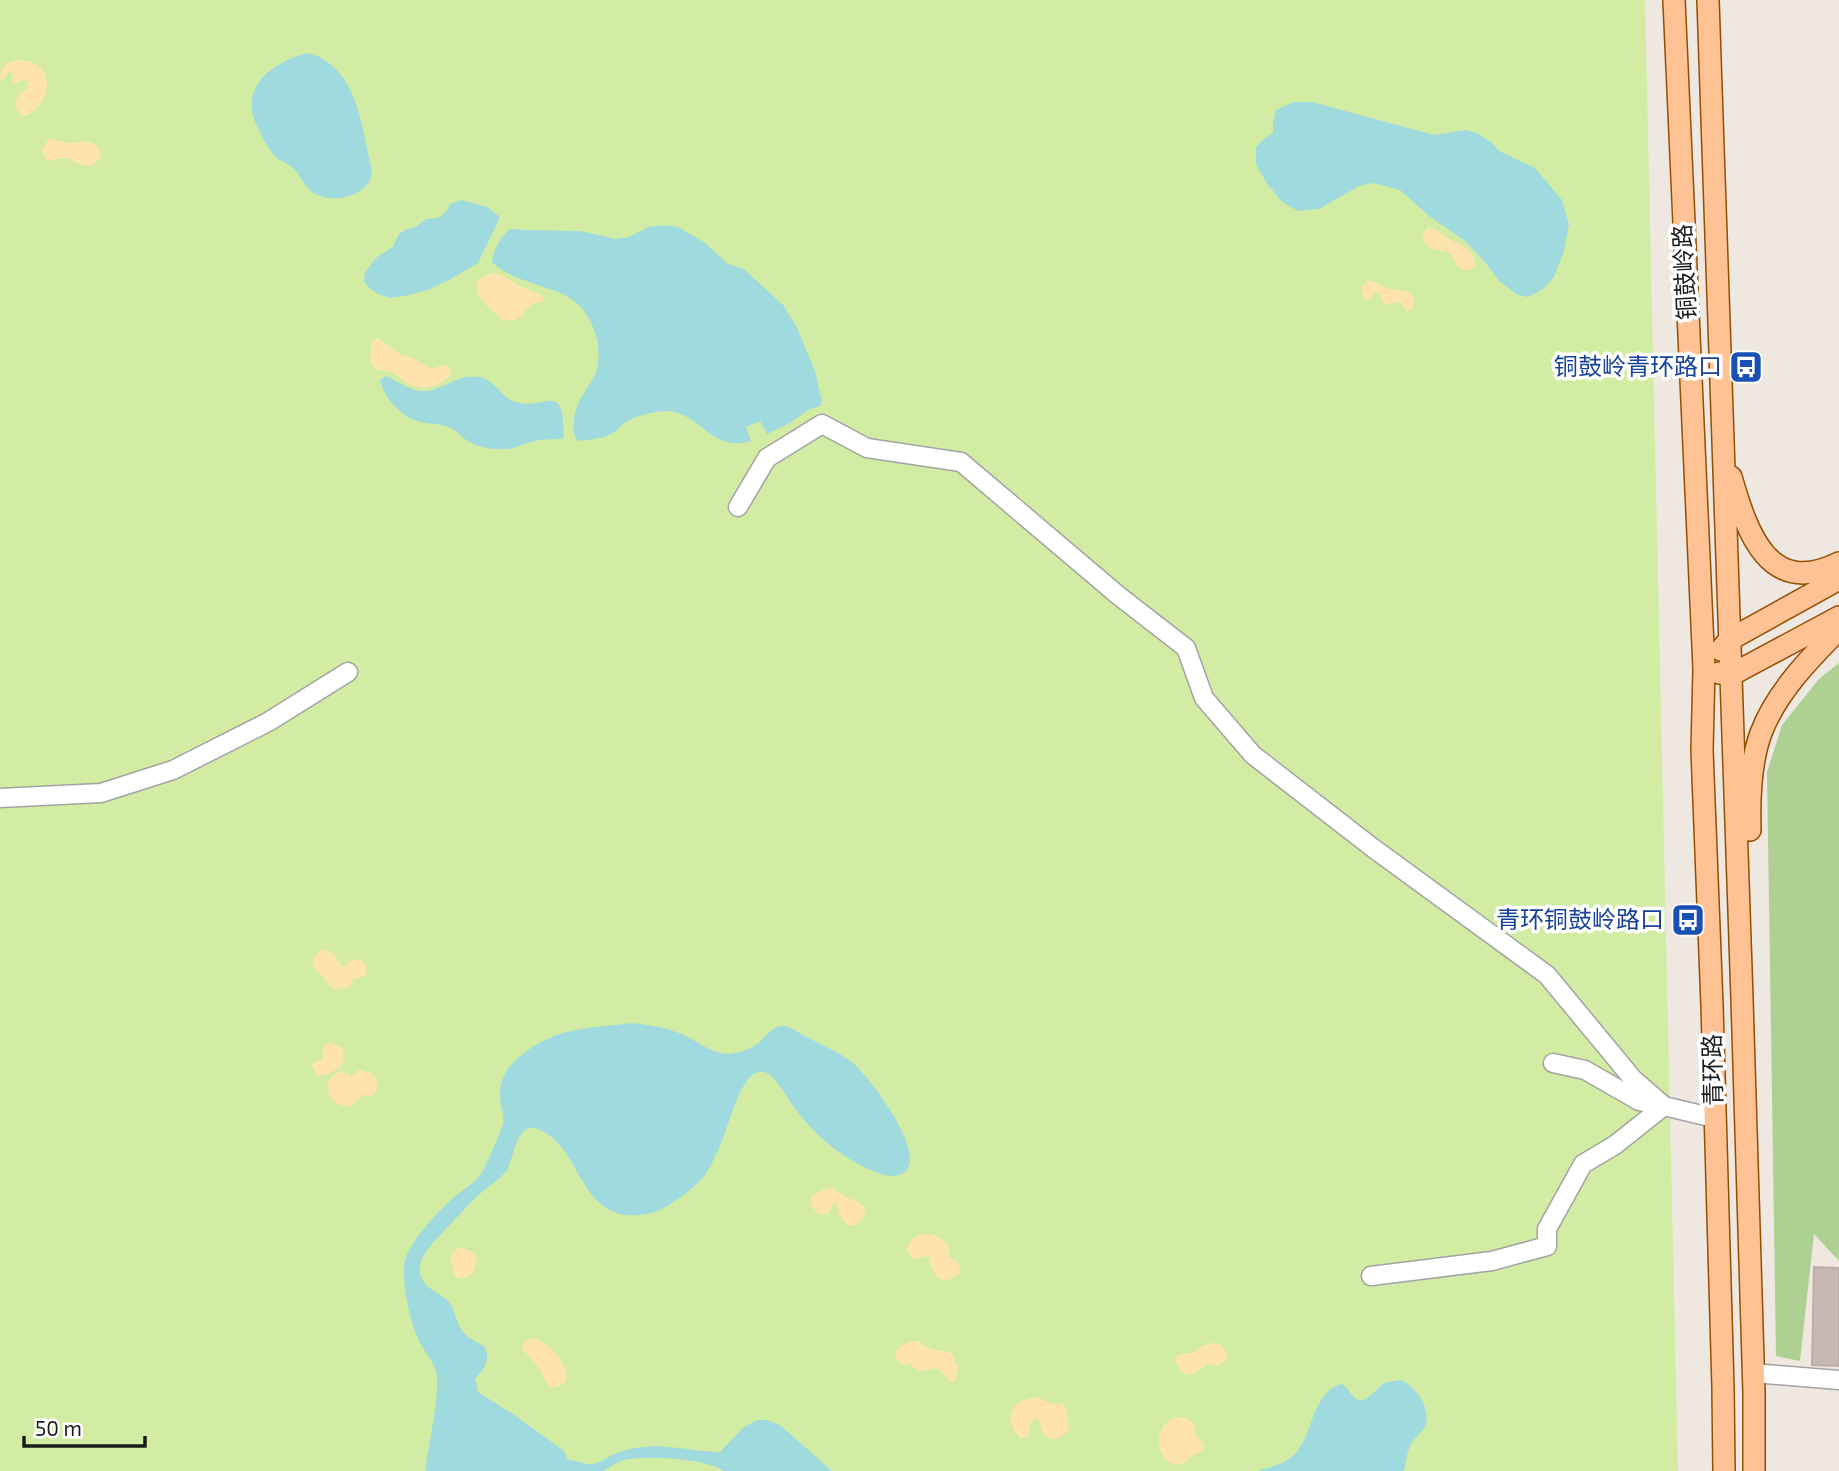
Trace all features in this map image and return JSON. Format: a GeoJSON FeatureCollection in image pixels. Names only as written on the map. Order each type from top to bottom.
{"type":"FeatureCollection","features":[{"type":"Feature","properties":{"kind":"main road","name":"铜鼓岭路"},"geometry":{"type":"LineString","coordinates":[[1674,0],[1703,669]]}},
{"type":"Feature","properties":{"kind":"main road","name":"铜鼓岭路"},"geometry":{"type":"LineString","coordinates":[[1708,0],[1729,640]]}},
{"type":"Feature","properties":{"kind":"main road"},"geometry":{"type":"LineString","coordinates":[[1723,437],[1731,478],[1741,509],[1752,536],[1762,551],[1784,570],[1798,573],[1815,572],[1839,563]]}},
{"type":"Feature","properties":{"kind":"main road"},"geometry":{"type":"LineString","coordinates":[[1839,579],[1729,640],[1703,669],[1731,675],[1839,617]]}},
{"type":"Feature","properties":{"kind":"main road"},"geometry":{"type":"LineString","coordinates":[[1742,999],[1752,916],[1749,814],[1755,752],[1772,710],[1793,680],[1839,629]]}},
{"type":"Feature","properties":{"kind":"main road","name":"青环路"},"geometry":{"type":"LineString","coordinates":[[1729,640],[1742,999],[1754,1471]]}},
{"type":"Feature","properties":{"kind":"main road","name":"青环路"},"geometry":{"type":"LineString","coordinates":[[1703,669],[1702,750],[1712,1005],[1724,1471]]}},
{"type":"Feature","properties":{"kind":"street"},"geometry":{"type":"LineString","coordinates":[[738,507],[767,458],[822,424],[867,449],[961,462],[1119,596],[1186,648],[1204,698],[1252,755],[1373,848],[1548,975],[1633,1079],[1664,1106]]}},
{"type":"Feature","properties":{"kind":"street"},"geometry":{"type":"LineString","coordinates":[[0,798],[101,793],[173,770],[268,722],[348,673]]}},
{"type":"Feature","properties":{"kind":"street"},"geometry":{"type":"LineString","coordinates":[[1553,1063],[1585,1070],[1639,1101],[1714,1118]]}},
{"type":"Feature","properties":{"kind":"street"},"geometry":{"type":"LineString","coordinates":[[1371,1276],[1492,1261],[1547,1246],[1547,1229],[1583,1164],[1615,1144],[1664,1106]]}},
{"type":"Feature","properties":{"kind":"street"},"geometry":{"type":"LineString","coordinates":[[1753,1373],[1839,1380]]}},
{"type":"Feature","properties":{"kind":"green space"},"geometry":{"type":"Polygon","coordinates":[[[0,0],[1645,0],[1678,1471],[0,1471],[0,0]]]}},
{"type":"Feature","properties":{"kind":"green space"},"geometry":{"type":"Polygon","coordinates":[[[1839,663],[1839,1261],[1814,1234],[1800,1361],[1776,1356],[1767,772],[1782,725],[1819,679],[1839,663]]]}},
{"type":"Feature","properties":{"kind":"sand"},"geometry":{"type":"Polygon","coordinates":[[[16,60],[32,62],[41,68],[46,77],[47,88],[38,107],[30,114],[21,116],[15,102],[20,93],[28,88],[26,80],[15,84],[12,81],[13,74],[9,72],[0,81],[4,67],[16,60]]]}},
{"type":"Feature","properties":{"kind":"sand"},"geometry":{"type":"Polygon","coordinates":[[[51,139],[67,143],[93,143],[101,157],[96,163],[86,166],[67,158],[46,160],[42,150],[51,139]]]}},
{"type":"Feature","properties":{"kind":"sand"},"geometry":{"type":"Polygon","coordinates":[[[1427,228],[1436,230],[1470,251],[1475,266],[1467,271],[1463,270],[1451,254],[1427,245],[1422,236],[1427,228]]]}},
{"type":"Feature","properties":{"kind":"sand"},"geometry":{"type":"Polygon","coordinates":[[[494,273],[542,295],[544,300],[533,304],[515,320],[504,320],[484,302],[477,288],[483,277],[494,273]]]}},
{"type":"Feature","properties":{"kind":"sand"},"geometry":{"type":"Polygon","coordinates":[[[1369,280],[1386,288],[1411,294],[1414,297],[1412,310],[1406,311],[1397,301],[1385,305],[1379,293],[1375,293],[1368,300],[1365,299],[1362,286],[1369,280]]]}},
{"type":"Feature","properties":{"kind":"sand"},"geometry":{"type":"Polygon","coordinates":[[[377,338],[401,355],[411,357],[431,369],[446,365],[452,371],[451,375],[435,386],[423,388],[405,382],[391,372],[375,368],[371,364],[370,356],[372,341],[377,338]]]}},
{"type":"Feature","properties":{"kind":"sand"},"geometry":{"type":"Polygon","coordinates":[[[323,949],[334,954],[344,967],[350,961],[359,959],[365,964],[367,972],[363,977],[355,978],[348,988],[334,989],[315,968],[313,962],[314,956],[323,949]]]}},
{"type":"Feature","properties":{"kind":"sand"},"geometry":{"type":"Polygon","coordinates":[[[331,1043],[341,1047],[342,1063],[334,1071],[317,1076],[313,1063],[322,1059],[324,1046],[331,1043]]]}},
{"type":"Feature","properties":{"kind":"sand"},"geometry":{"type":"Polygon","coordinates":[[[361,1070],[375,1077],[378,1086],[374,1094],[361,1095],[355,1103],[348,1106],[334,1101],[329,1095],[330,1080],[337,1072],[351,1077],[361,1070]]]}},
{"type":"Feature","properties":{"kind":"sand"},"geometry":{"type":"Polygon","coordinates":[[[832,1188],[862,1206],[866,1212],[859,1222],[846,1224],[836,1203],[832,1205],[829,1213],[821,1215],[814,1210],[812,1196],[832,1188]]]}},
{"type":"Feature","properties":{"kind":"sand"},"geometry":{"type":"Polygon","coordinates":[[[922,1234],[944,1241],[949,1248],[948,1257],[955,1259],[960,1267],[959,1274],[946,1280],[941,1279],[932,1269],[929,1257],[912,1258],[907,1251],[909,1245],[914,1238],[922,1234]]]}},
{"type":"Feature","properties":{"kind":"sand"},"geometry":{"type":"Polygon","coordinates":[[[463,1248],[474,1253],[477,1262],[472,1274],[465,1278],[456,1278],[450,1256],[457,1249],[463,1248]]]}},
{"type":"Feature","properties":{"kind":"sand"},"geometry":{"type":"Polygon","coordinates":[[[532,1338],[547,1346],[562,1362],[566,1379],[562,1385],[552,1388],[549,1386],[522,1347],[523,1343],[532,1338]]]}},
{"type":"Feature","properties":{"kind":"sand"},"geometry":{"type":"Polygon","coordinates":[[[915,1341],[933,1350],[952,1354],[958,1368],[954,1382],[950,1382],[937,1369],[919,1371],[910,1364],[899,1363],[897,1350],[915,1341]]]}},
{"type":"Feature","properties":{"kind":"sand"},"geometry":{"type":"Polygon","coordinates":[[[1212,1343],[1222,1346],[1227,1355],[1223,1363],[1206,1364],[1193,1374],[1185,1373],[1178,1366],[1175,1360],[1178,1355],[1195,1352],[1212,1343]]]}},
{"type":"Feature","properties":{"kind":"sand"},"geometry":{"type":"Polygon","coordinates":[[[1031,1398],[1063,1405],[1069,1429],[1058,1438],[1048,1437],[1035,1418],[1031,1421],[1028,1436],[1020,1438],[1012,1425],[1011,1414],[1017,1404],[1031,1398]]]}},
{"type":"Feature","properties":{"kind":"sand"},"geometry":{"type":"Polygon","coordinates":[[[1176,1417],[1192,1422],[1196,1435],[1204,1444],[1204,1450],[1184,1463],[1174,1465],[1162,1454],[1159,1440],[1163,1426],[1176,1417]]]}},
{"type":"Feature","properties":{"kind":"water"},"geometry":{"type":"Polygon","coordinates":[[[308,53],[335,68],[352,93],[361,122],[371,177],[363,189],[342,198],[327,198],[311,191],[294,169],[271,151],[253,117],[252,98],[261,79],[278,65],[308,53]]]}},
{"type":"Feature","properties":{"kind":"water"},"geometry":{"type":"Polygon","coordinates":[[[1293,102],[1312,102],[1434,135],[1466,130],[1477,133],[1499,151],[1535,168],[1562,200],[1569,224],[1564,251],[1554,277],[1543,289],[1528,297],[1518,295],[1499,281],[1465,241],[1429,216],[1400,190],[1373,183],[1359,186],[1319,209],[1298,211],[1282,202],[1256,164],[1256,147],[1273,133],[1276,110],[1293,102]]]}},
{"type":"Feature","properties":{"kind":"water"},"geometry":{"type":"Polygon","coordinates":[[[461,200],[487,207],[500,217],[478,263],[428,290],[405,296],[389,298],[368,287],[364,281],[365,272],[378,256],[393,247],[399,234],[416,227],[426,219],[438,218],[447,211],[450,204],[461,200]]]}},
{"type":"Feature","properties":{"kind":"water"},"geometry":{"type":"Polygon","coordinates":[[[649,227],[678,227],[705,243],[728,264],[744,269],[784,306],[797,328],[815,371],[822,401],[820,406],[767,434],[760,421],[746,427],[751,441],[737,443],[725,442],[715,437],[676,412],[664,411],[632,419],[605,436],[581,441],[577,439],[574,430],[575,413],[598,364],[593,327],[582,308],[573,300],[513,276],[492,262],[496,248],[510,229],[580,231],[616,239],[629,237],[649,227]]]}},
{"type":"Feature","properties":{"kind":"water"},"geometry":{"type":"Polygon","coordinates":[[[386,376],[421,391],[436,389],[471,376],[479,377],[492,383],[509,399],[520,403],[556,402],[563,419],[563,439],[539,440],[509,449],[476,445],[451,428],[419,422],[408,417],[388,398],[380,380],[386,376]]]}},
{"type":"Feature","properties":{"kind":"water"},"geometry":{"type":"Polygon","coordinates":[[[632,1023],[673,1031],[709,1049],[729,1054],[751,1048],[780,1026],[791,1028],[837,1053],[862,1072],[886,1104],[907,1142],[910,1159],[906,1171],[893,1176],[886,1175],[867,1169],[845,1156],[828,1144],[806,1122],[772,1076],[760,1072],[747,1081],[741,1091],[718,1151],[705,1175],[676,1201],[663,1209],[642,1215],[611,1211],[589,1191],[564,1150],[553,1139],[540,1130],[526,1130],[521,1134],[505,1172],[472,1201],[426,1252],[420,1265],[422,1279],[449,1302],[463,1332],[485,1347],[486,1364],[475,1379],[478,1392],[564,1451],[568,1460],[592,1464],[626,1450],[652,1446],[720,1452],[744,1427],[757,1420],[767,1420],[780,1425],[832,1471],[724,1471],[690,1460],[646,1458],[624,1460],[604,1471],[425,1471],[436,1405],[437,1380],[436,1371],[415,1331],[407,1303],[404,1266],[410,1248],[439,1212],[481,1174],[502,1126],[501,1085],[505,1073],[513,1063],[532,1048],[558,1034],[632,1023]]]}},
{"type":"Feature","properties":{"kind":"water"},"geometry":{"type":"Polygon","coordinates":[[[1401,1380],[1412,1387],[1421,1399],[1427,1419],[1425,1426],[1410,1445],[1404,1471],[1258,1471],[1286,1461],[1297,1451],[1304,1441],[1318,1406],[1331,1389],[1342,1384],[1354,1397],[1362,1400],[1383,1384],[1401,1380]]]}},
{"type":"Feature","properties":{"kind":"building"},"geometry":{"type":"Polygon","coordinates":[[[1814,1267],[1839,1268],[1839,1366],[1812,1365],[1814,1267]]]}},
{"type":"Feature","properties":{"kind":"place","name":"铜鼓岭青环路口"},"geometry":{"type":"Point","coordinates":[1746,367]}},
{"type":"Feature","properties":{"kind":"place","name":"青环铜鼓岭路口"},"geometry":{"type":"Point","coordinates":[1688,920]}}]}
